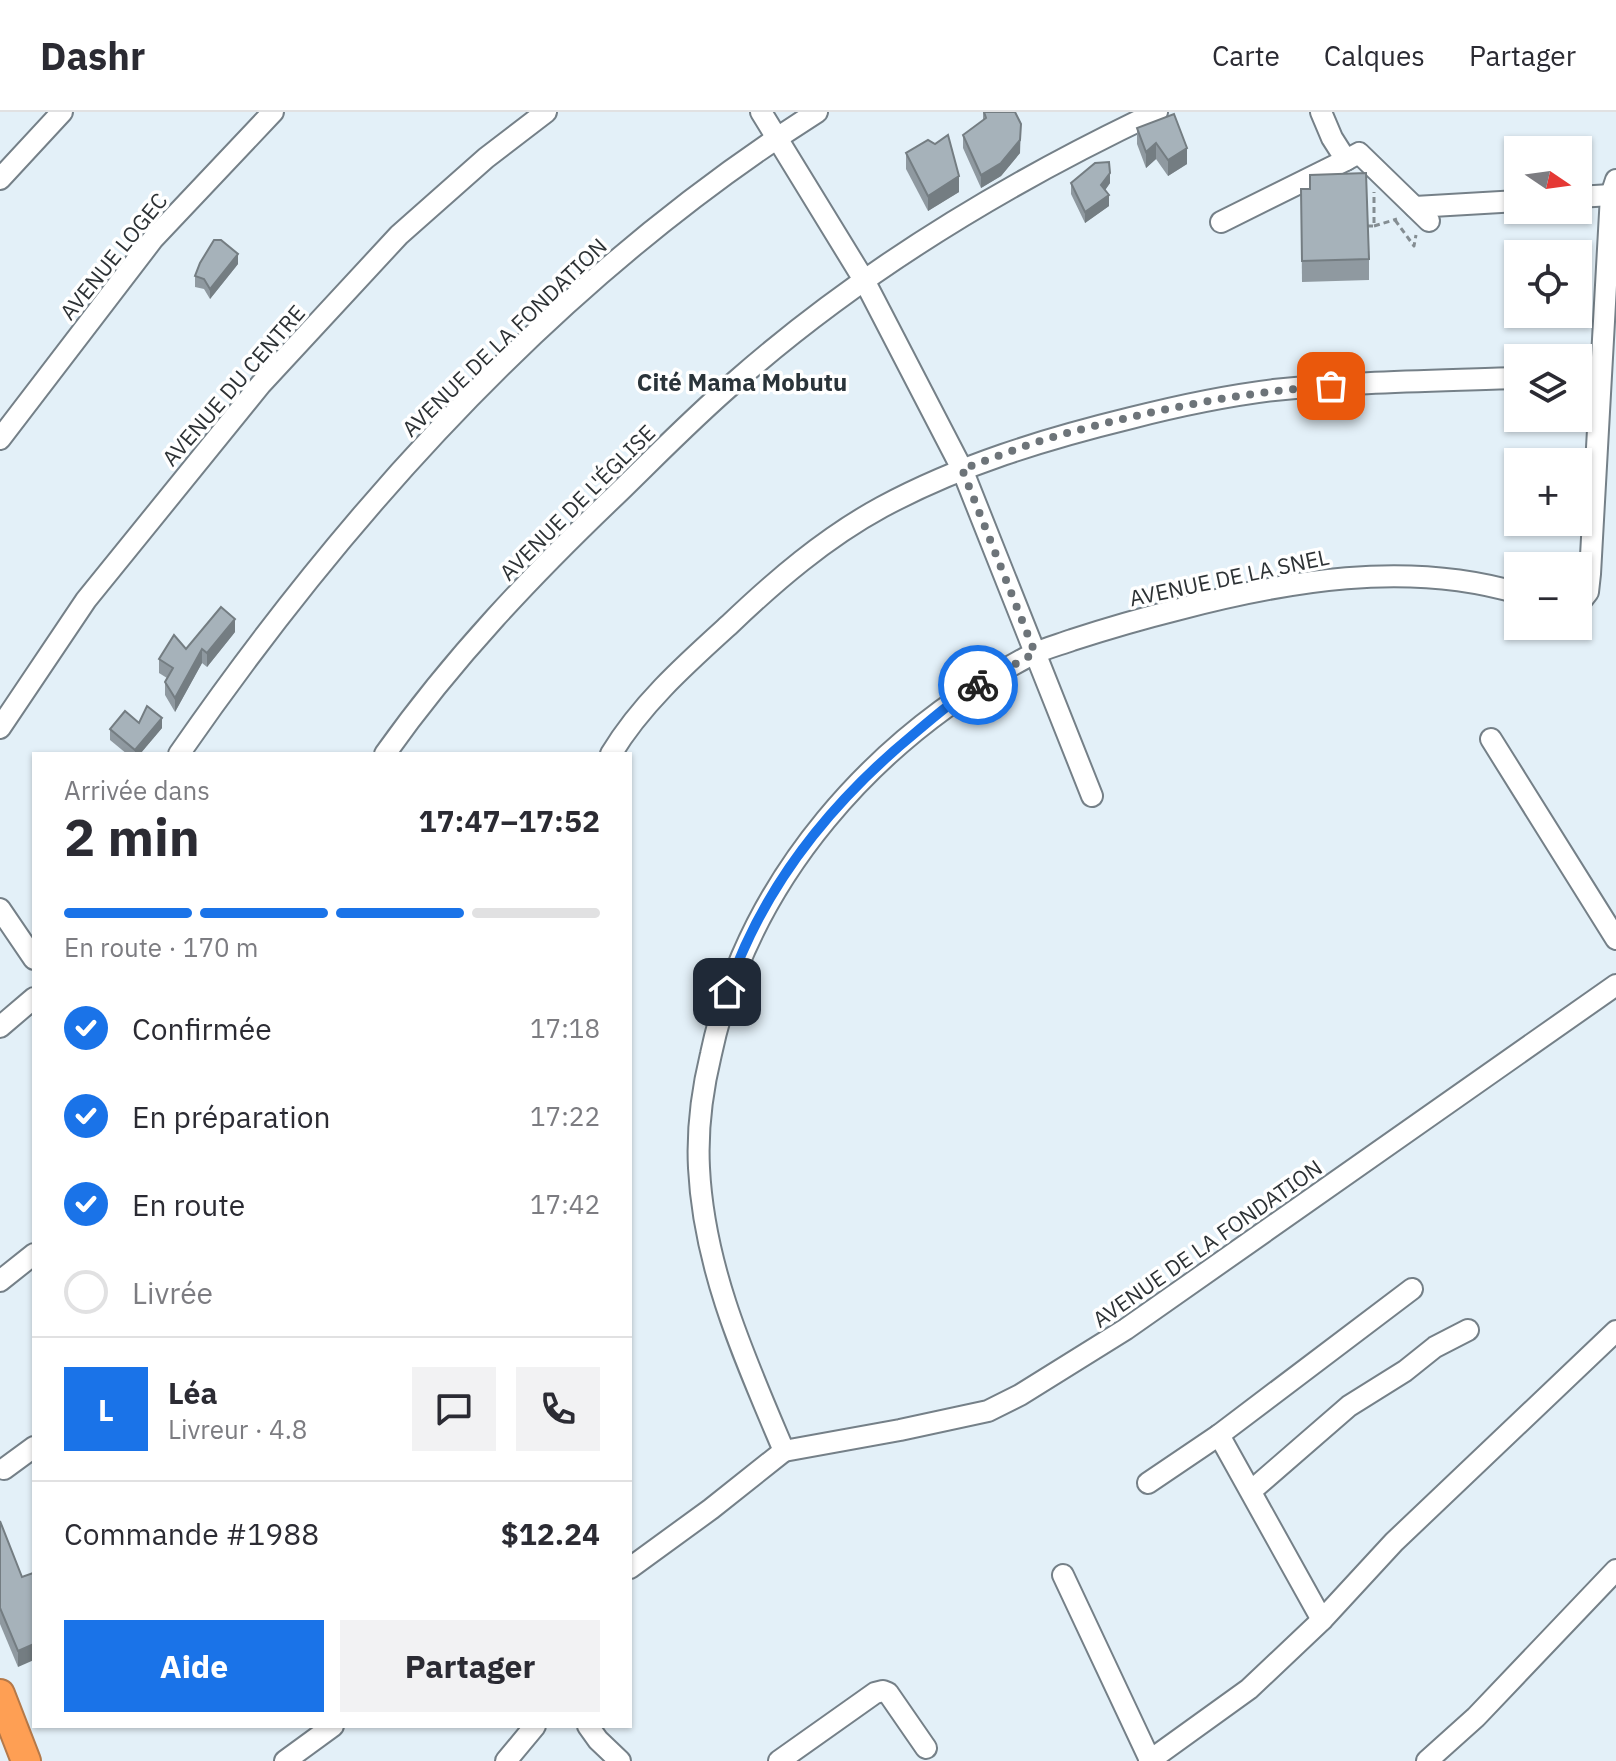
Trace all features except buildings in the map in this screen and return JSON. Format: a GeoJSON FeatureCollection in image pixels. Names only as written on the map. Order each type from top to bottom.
{"type":"FeatureCollection","features":[{"type":"Feature","properties":{"kind":"highway"},"geometry":{"type":"LineString","coordinates":[[0,1694],[26,1761]]}},
{"type":"Feature","properties":{"kind":"street"},"geometry":{"type":"LineString","coordinates":[[0,179],[62,112]]}},
{"type":"Feature","properties":{"kind":"street","name":"AVENUE LOGEC"},"geometry":{"type":"LineString","coordinates":[[0,439],[153,239],[273,112]]}},
{"type":"Feature","properties":{"kind":"street","name":"AVENUE DU CENTRE"},"geometry":{"type":"LineString","coordinates":[[0,728],[86,600],[261,384],[399,235],[486,158],[546,112]]}},
{"type":"Feature","properties":{"kind":"street"},"geometry":{"type":"LineString","coordinates":[[761,112],[864,280],[962,469],[1092,796]]}},
{"type":"Feature","properties":{"kind":"street","name":"AVENUE DE LA FONDATION"},"geometry":{"type":"LineString","coordinates":[[180,752],[240,666],[286,608],[440,427],[551,319],[639,241],[777,137],[817,112]]}},
{"type":"Feature","properties":{"kind":"street","name":"AVENUE DE L'ÉGLISE"},"geometry":{"type":"LineString","coordinates":[[386,752],[422,702],[475,638],[579,531],[736,380],[864,280],[995,196],[1077,150],[1157,112]]}},
{"type":"Feature","properties":{"kind":"street"},"geometry":{"type":"LineString","coordinates":[[1321,112],[1346,160]]}},
{"type":"Feature","properties":{"kind":"street"},"geometry":{"type":"LineString","coordinates":[[1221,222],[1359,153],[1424,216],[1504,203]]}},
{"type":"Feature","properties":{"kind":"street"},"geometry":{"type":"LineString","coordinates":[[1591,552],[1614,188],[1592,194]]}},
{"type":"Feature","properties":{"kind":"street"},"geometry":{"type":"LineString","coordinates":[[612,752],[622,736],[677,673],[823,544],[880,508],[962,469],[1058,435],[1222,397],[1344,385],[1504,378]]}},
{"type":"Feature","properties":{"kind":"street","name":"AVENUE DE LA SNEL"},"geometry":{"type":"LineString","coordinates":[[784,1451],[723,1301],[707,1235],[699,1168],[700,1115],[717,1022],[737,962],[763,909],[818,828],[882,760],[961,695],[1035,653],[1120,624],[1199,604],[1345,578],[1410,575],[1477,582],[1504,589]]}},
{"type":"Feature","properties":{"kind":"street"},"geometry":{"type":"LineString","coordinates":[[1491,739],[1616,939]]}},
{"type":"Feature","properties":{"kind":"street"},"geometry":{"type":"LineString","coordinates":[[0,909],[32,955]]}},
{"type":"Feature","properties":{"kind":"street","name":"AVENUE DE LA FONDATION"},"geometry":{"type":"LineString","coordinates":[[784,1451],[988,1411],[1020,1395],[1126,1329],[1616,985]]}},
{"type":"Feature","properties":{"kind":"street"},"geometry":{"type":"LineString","coordinates":[[0,1027],[32,1000]]}},
{"type":"Feature","properties":{"kind":"street"},"geometry":{"type":"LineString","coordinates":[[0,1281],[32,1256]]}},
{"type":"Feature","properties":{"kind":"street"},"geometry":{"type":"LineString","coordinates":[[1148,1483],[1219,1435],[1412,1289]]}},
{"type":"Feature","properties":{"kind":"street"},"geometry":{"type":"LineString","coordinates":[[1251,1491],[1349,1406],[1405,1371],[1435,1347],[1468,1330]]}},
{"type":"Feature","properties":{"kind":"street"},"geometry":{"type":"LineString","coordinates":[[1063,1575],[1150,1761],[1249,1689],[1322,1620],[1394,1542],[1616,1331]]}},
{"type":"Feature","properties":{"kind":"street"},"geometry":{"type":"LineString","coordinates":[[1219,1435],[1322,1620]]}},
{"type":"Feature","properties":{"kind":"street"},"geometry":{"type":"LineString","coordinates":[[4,1469],[32,1448]]}},
{"type":"Feature","properties":{"kind":"street"},"geometry":{"type":"LineString","coordinates":[[632,1566],[784,1451]]}},
{"type":"Feature","properties":{"kind":"street"},"geometry":{"type":"LineString","coordinates":[[1427,1761],[1476,1717],[1616,1570]]}},
{"type":"Feature","properties":{"kind":"street"},"geometry":{"type":"LineString","coordinates":[[779,1761],[875,1693],[883,1691],[888,1693],[926,1748]]}},
{"type":"Feature","properties":{"kind":"street"},"geometry":{"type":"LineString","coordinates":[[285,1761],[330,1728]]}},
{"type":"Feature","properties":{"kind":"street"},"geometry":{"type":"LineString","coordinates":[[506,1761],[533,1728]]}},
{"type":"Feature","properties":{"kind":"street"},"geometry":{"type":"LineString","coordinates":[[589,1728],[620,1761]]}},
{"type":"Feature","properties":{"kind":"path"},"geometry":{"type":"LineString","coordinates":[[1374,226],[1373,193],[1379,188]]}},
{"type":"Feature","properties":{"kind":"path"},"geometry":{"type":"LineString","coordinates":[[1367,226],[1407,215],[1424,216],[1414,246],[1395,220]]}},
{"type":"Feature","properties":{"kind":"way so far"},"geometry":{"type":"LineString","coordinates":[[978,685],[1035,653],[962,469],[1058,435],[1168,409],[1222,397],[1331,386]]}},
{"type":"Feature","properties":{"kind":"district","name":"Cité Mama Mobutu"},"geometry":{"type":"Point","coordinates":[742,382]}},
{"type":"Feature","properties":{"kind":"route"},"geometry":{"type":"LineString","coordinates":[[727,992],[737,962],[763,909],[818,828],[882,760],[961,695],[978,685]]}}]}
